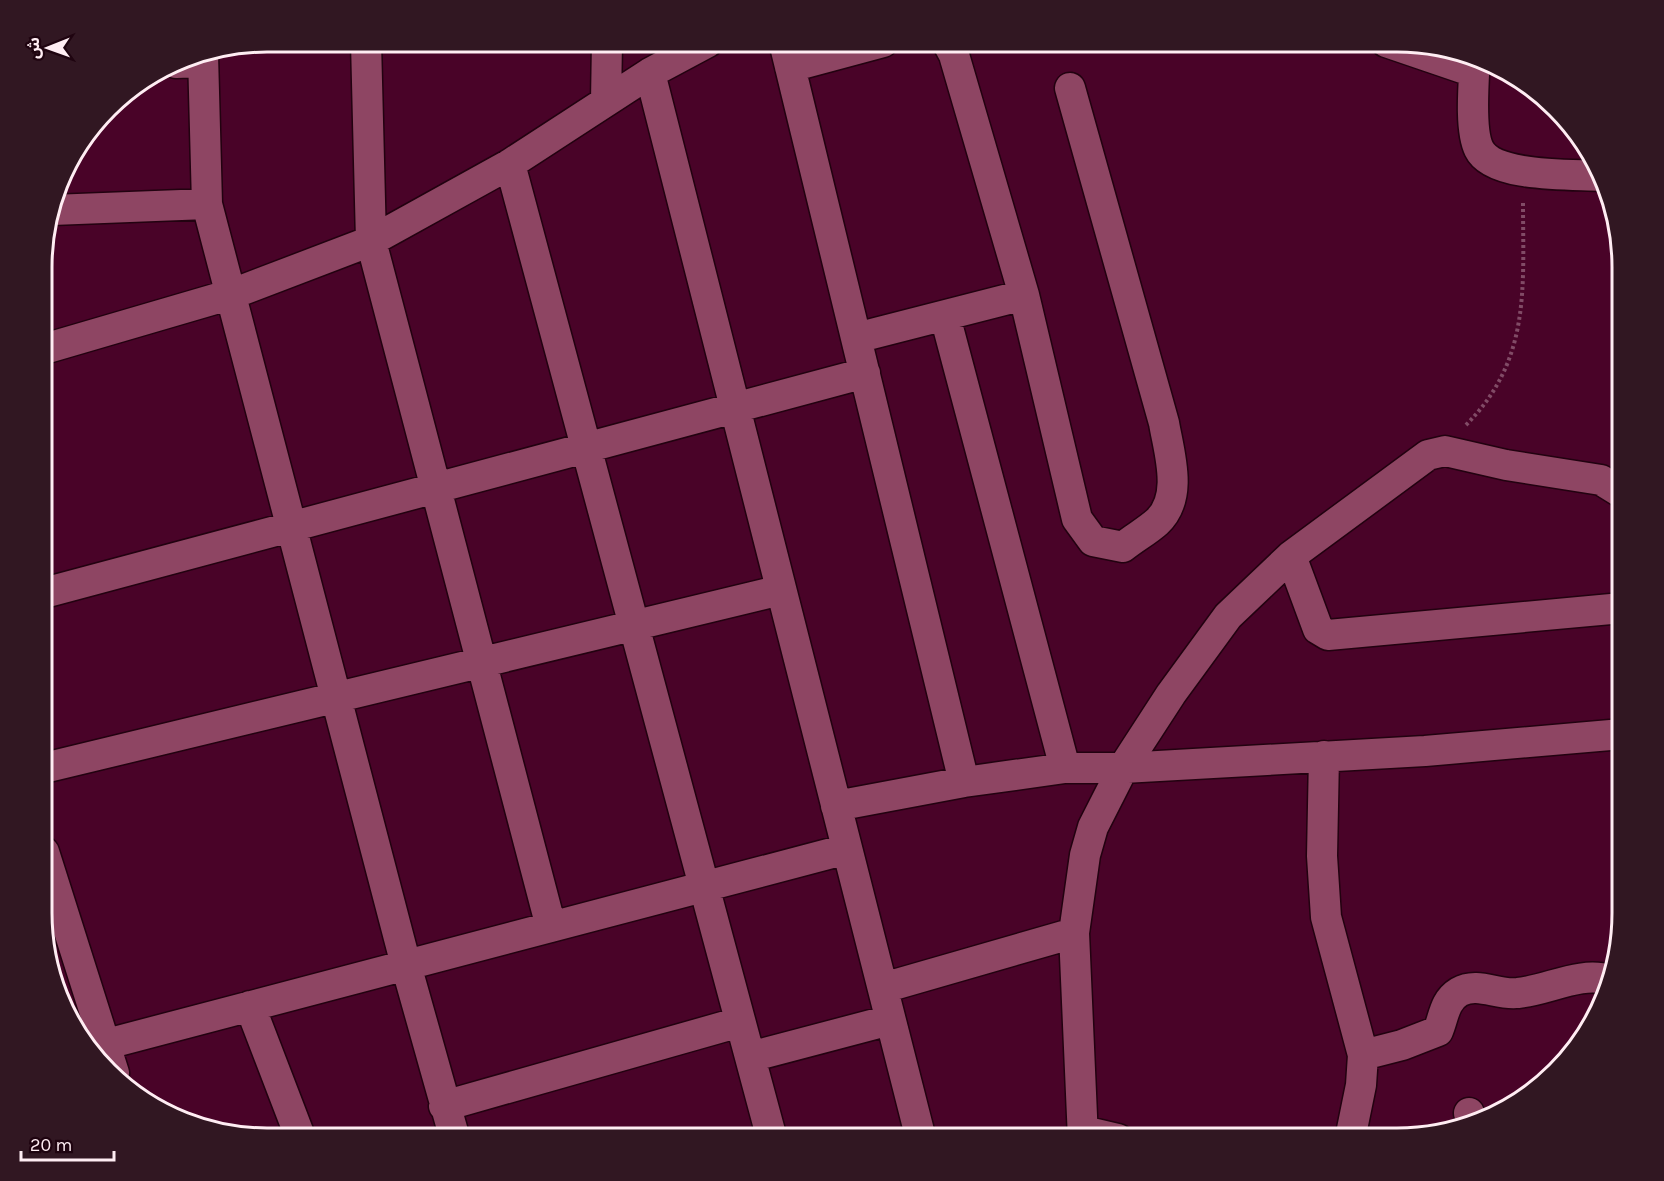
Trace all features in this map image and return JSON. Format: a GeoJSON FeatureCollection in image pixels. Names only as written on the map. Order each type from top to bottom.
{"type":"FeatureCollection","features":[{"type":"Feature","properties":{"kind":"street"},"geometry":{"type":"LineString","coordinates":[[366,52],[372,241],[551,927]]}},
{"type":"Feature","properties":{"kind":"street"},"geometry":{"type":"LineString","coordinates":[[606,100],[607,52]]}},
{"type":"Feature","properties":{"kind":"street"},"geometry":{"type":"LineString","coordinates":[[52,347],[232,294],[372,241],[510,164],[606,100],[689,52]]}},
{"type":"Feature","properties":{"kind":"street"},"geometry":{"type":"LineString","coordinates":[[809,52],[787,55],[964,782]]}},
{"type":"Feature","properties":{"kind":"street"},"geometry":{"type":"LineString","coordinates":[[952,52],[1024,295],[1077,519],[1093,541],[1123,547],[1160,520],[1171,497],[1173,474],[1164,423],[1070,88]]}},
{"type":"Feature","properties":{"kind":"street"},"geometry":{"type":"LineString","coordinates":[[195,66],[207,204],[335,697],[451,1128]]}},
{"type":"Feature","properties":{"kind":"street"},"geometry":{"type":"LineString","coordinates":[[1475,68],[1474,123],[1479,150],[1491,160],[1511,170],[1590,175]]}},
{"type":"Feature","properties":{"kind":"street"},"geometry":{"type":"LineString","coordinates":[[650,73],[918,1128]]}},
{"type":"Feature","properties":{"kind":"street"},"geometry":{"type":"LineString","coordinates":[[510,164],[769,1128]]}},
{"type":"Feature","properties":{"kind":"street"},"geometry":{"type":"LineString","coordinates":[[61,210],[207,204]]}},
{"type":"Feature","properties":{"kind":"street"},"geometry":{"type":"LineString","coordinates":[[856,338],[1024,295]]}},
{"type":"Feature","properties":{"kind":"street"},"geometry":{"type":"LineString","coordinates":[[945,315],[1065,768]]}},
{"type":"Feature","properties":{"kind":"street"},"geometry":{"type":"LineString","coordinates":[[52,591],[865,373]]}},
{"type":"Feature","properties":{"kind":"street"},"geometry":{"type":"LineString","coordinates":[[1083,1128],[1074,933],[1085,855],[1093,828],[1123,768],[1170,694],[1228,616],[1291,556],[1428,455],[1445,451],[1506,465],[1601,480],[1612,487]]}},
{"type":"Feature","properties":{"kind":"street"},"geometry":{"type":"LineString","coordinates":[[1291,556],[1318,629],[1328,635],[1612,609]]}},
{"type":"Feature","properties":{"kind":"street"},"geometry":{"type":"LineString","coordinates":[[52,766],[781,590]]}},
{"type":"Feature","properties":{"kind":"street"},"geometry":{"type":"LineString","coordinates":[[836,806],[964,782],[1065,768],[1123,768],[1324,756],[1612,735]]}},
{"type":"Feature","properties":{"kind":"street"},"geometry":{"type":"LineString","coordinates":[[1324,756],[1322,856],[1326,917],[1363,1055],[1361,1085],[1352,1128]]}},
{"type":"Feature","properties":{"kind":"street"},"geometry":{"type":"LineString","coordinates":[[103,1044],[847,849]]}},
{"type":"Feature","properties":{"kind":"street"},"geometry":{"type":"LineString","coordinates":[[52,878],[108,1057]]}},
{"type":"Feature","properties":{"kind":"street"},"geometry":{"type":"LineString","coordinates":[[883,988],[1074,933]]}},
{"type":"Feature","properties":{"kind":"street"},"geometry":{"type":"LineString","coordinates":[[1363,1055],[1402,1045],[1438,1031],[1446,1005],[1460,991],[1469,988],[1478,987],[1516,994],[1592,976],[1601,978]]}},
{"type":"Feature","properties":{"kind":"street"},"geometry":{"type":"LineString","coordinates":[[250,1006],[297,1128]]}},
{"type":"Feature","properties":{"kind":"street"},"geometry":{"type":"LineString","coordinates":[[750,1058],[891,1020]]}},
{"type":"Feature","properties":{"kind":"street"},"geometry":{"type":"LineString","coordinates":[[444,1106],[740,1022]]}},
{"type":"Feature","properties":{"kind":"path"},"geometry":{"type":"LineString","coordinates":[[1445,451],[1485,406],[1507,369],[1518,332],[1523,282],[1523,171]]}}]}
